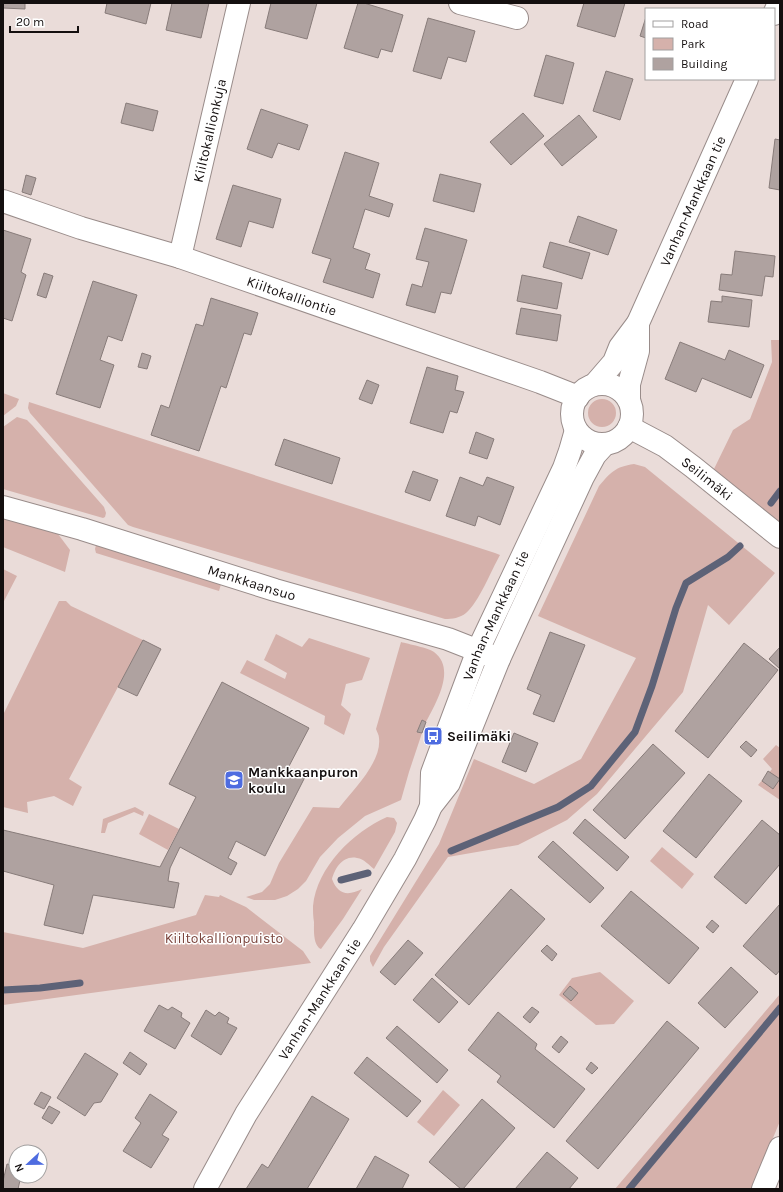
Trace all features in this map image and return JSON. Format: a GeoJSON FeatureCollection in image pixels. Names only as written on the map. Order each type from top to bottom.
{"type":"FeatureCollection","features":[{"type":"Feature","properties":{"kind":"main road","name":"Kiiltokallionkuja"},"geometry":{"type":"LineString","coordinates":[[180,257],[238,3]]}},
{"type":"Feature","properties":{"kind":"main road"},"geometry":{"type":"LineString","coordinates":[[460,3],[517,18]]}},
{"type":"Feature","properties":{"kind":"main road","name":"Vanhan-Mankkaan tie"},"geometry":{"type":"LineString","coordinates":[[595,384],[614,362],[620,347],[638,323],[747,80]]}},
{"type":"Feature","properties":{"kind":"main road","name":"Kiiltokalliontie"},"geometry":{"type":"LineString","coordinates":[[3,201],[81,228],[180,257],[540,382],[578,397]]}},
{"type":"Feature","properties":{"kind":"main road","name":"Vanhan-Mankkaan tie"},"geometry":{"type":"LineString","coordinates":[[629,400],[629,384],[638,351],[638,323]]}},
{"type":"Feature","properties":{"kind":"main road"},"geometry":{"type":"LineString","coordinates":[[595,384],[610,385],[622,392],[629,400],[632,408],[632,420],[627,432],[618,440],[605,444],[588,441],[576,430],[572,417],[573,406],[578,397],[587,388],[595,384]]}},
{"type":"Feature","properties":{"kind":"main road","name":"Seilimäki"},"geometry":{"type":"LineString","coordinates":[[629,427],[665,446],[780,537]]}},
{"type":"Feature","properties":{"kind":"main road","name":"Vanhan-Mankkaan tie"},"geometry":{"type":"LineString","coordinates":[[431,806],[432,773],[478,650],[564,468],[576,430]]}},
{"type":"Feature","properties":{"kind":"main road","name":"Vanhan-Mankkaan tie"},"geometry":{"type":"LineString","coordinates":[[205,1189],[246,1114],[363,930],[405,859],[431,806],[449,783],[499,659],[584,477],[595,455],[605,444]]}},
{"type":"Feature","properties":{"kind":"main road","name":"Mankkaansuo"},"geometry":{"type":"LineString","coordinates":[[3,507],[82,529],[275,590],[448,639],[499,659]]}},
{"type":"Feature","properties":{"kind":"main road"},"geometry":{"type":"LineString","coordinates":[[763,1189],[780,1148]]}},
{"type":"Feature","properties":{"kind":"green space"},"geometry":{"type":"Polygon","coordinates":[[[771,340],[780,340],[780,526],[713,471],[733,430],[750,419],[772,362],[771,340]]]}},
{"type":"Feature","properties":{"kind":"green space"},"geometry":{"type":"Polygon","coordinates":[[[3,393],[19,399],[16,406],[3,416],[3,393]]]}},
{"type":"Feature","properties":{"kind":"green space"},"geometry":{"type":"Polygon","coordinates":[[[602,399],[612,403],[616,413],[612,423],[602,427],[592,423],[588,413],[592,403],[602,399]]]}},
{"type":"Feature","properties":{"kind":"green space"},"geometry":{"type":"Polygon","coordinates":[[[29,402],[500,555],[476,602],[471,608],[461,616],[445,619],[133,527],[128,525],[30,413],[28,408],[29,402]]]}},
{"type":"Feature","properties":{"kind":"green space"},"geometry":{"type":"Polygon","coordinates":[[[17,417],[27,420],[32,425],[104,507],[106,513],[105,517],[103,518],[3,489],[3,427],[17,417]]]}},
{"type":"Feature","properties":{"kind":"green space"},"geometry":{"type":"Polygon","coordinates":[[[634,464],[645,467],[775,573],[729,625],[708,605],[683,692],[597,794],[567,820],[518,845],[448,857],[384,947],[373,967],[370,961],[370,956],[439,844],[474,759],[534,784],[581,759],[636,658],[538,616],[599,486],[614,471],[634,464]]]}},
{"type":"Feature","properties":{"kind":"green space"},"geometry":{"type":"Polygon","coordinates":[[[3,518],[58,534],[70,550],[65,572],[3,547],[3,518]]]}},
{"type":"Feature","properties":{"kind":"green space"},"geometry":{"type":"Polygon","coordinates":[[[96,545],[222,581],[219,591],[96,553],[96,545]]]}},
{"type":"Feature","properties":{"kind":"green space"},"geometry":{"type":"Polygon","coordinates":[[[3,569],[17,576],[3,603],[3,569]]]}},
{"type":"Feature","properties":{"kind":"green space"},"geometry":{"type":"Polygon","coordinates":[[[59,601],[66,601],[71,606],[143,640],[69,779],[82,787],[73,806],[54,796],[27,802],[28,813],[3,807],[3,715],[59,601]]]}},
{"type":"Feature","properties":{"kind":"green space"},"geometry":{"type":"Polygon","coordinates":[[[276,634],[302,647],[309,638],[370,658],[362,680],[346,684],[341,705],[351,714],[344,735],[324,724],[325,716],[240,673],[247,660],[285,679],[287,673],[264,660],[276,634]]]}},
{"type":"Feature","properties":{"kind":"green space"},"geometry":{"type":"Polygon","coordinates":[[[401,642],[434,652],[441,659],[444,668],[444,677],[439,696],[426,722],[422,720],[417,732],[422,733],[401,800],[365,816],[338,838],[320,857],[306,881],[298,889],[287,896],[275,900],[254,900],[246,897],[262,892],[270,884],[279,863],[313,807],[339,808],[359,784],[371,766],[379,747],[379,737],[376,729],[401,642]]]}},
{"type":"Feature","properties":{"kind":"green space"},"geometry":{"type":"Polygon","coordinates":[[[776,745],[780,748],[780,800],[758,785],[772,769],[763,759],[776,745]]]}},
{"type":"Feature","properties":{"kind":"green space"},"geometry":{"type":"Polygon","coordinates":[[[135,807],[144,812],[143,816],[134,812],[108,823],[105,833],[101,833],[103,819],[135,807]]]}},
{"type":"Feature","properties":{"kind":"green space"},"geometry":{"type":"Polygon","coordinates":[[[149,814],[179,829],[168,850],[139,834],[149,814]]]}},
{"type":"Feature","properties":{"kind":"green space"},"geometry":{"type":"Polygon","coordinates":[[[387,817],[394,818],[397,823],[395,832],[374,869],[362,860],[357,858],[348,858],[340,863],[335,871],[332,879],[340,891],[344,893],[352,893],[362,889],[343,919],[321,949],[319,948],[314,936],[313,906],[321,878],[339,852],[350,841],[374,824],[387,817]]]}},
{"type":"Feature","properties":{"kind":"green space"},"geometry":{"type":"Polygon","coordinates":[[[662,847],[694,874],[682,889],[650,861],[662,847]]]}},
{"type":"Feature","properties":{"kind":"green space","name":"Kiiltokallionpuisto"},"geometry":{"type":"Polygon","coordinates":[[[205,895],[219,897],[220,895],[246,907],[303,951],[311,963],[3,1005],[3,932],[83,948],[196,915],[205,895]]]}},
{"type":"Feature","properties":{"kind":"green space"},"geometry":{"type":"Polygon","coordinates":[[[600,972],[634,1001],[614,1024],[596,1025],[559,995],[572,978],[600,972]]]}},
{"type":"Feature","properties":{"kind":"green space"},"geometry":{"type":"Polygon","coordinates":[[[780,994],[780,1121],[752,1189],[615,1189],[780,994]]]}},
{"type":"Feature","properties":{"kind":"green space"},"geometry":{"type":"Polygon","coordinates":[[[443,1090],[460,1105],[434,1136],[417,1122],[443,1090]]]}},
{"type":"Feature","properties":{"kind":"building"},"geometry":{"type":"Polygon","coordinates":[[[3,3],[25,3],[25,9],[3,8],[3,3]]]}},
{"type":"Feature","properties":{"kind":"building"},"geometry":{"type":"Polygon","coordinates":[[[107,3],[151,3],[146,24],[105,13],[107,3]]]}},
{"type":"Feature","properties":{"kind":"building"},"geometry":{"type":"Polygon","coordinates":[[[172,3],[209,3],[201,38],[166,30],[172,3]]]}},
{"type":"Feature","properties":{"kind":"building"},"geometry":{"type":"Polygon","coordinates":[[[271,3],[317,3],[307,39],[265,28],[271,3]]]}},
{"type":"Feature","properties":{"kind":"building"},"geometry":{"type":"Polygon","coordinates":[[[358,3],[364,3],[403,15],[392,52],[381,49],[378,58],[344,48],[358,3]]]}},
{"type":"Feature","properties":{"kind":"building"},"geometry":{"type":"Polygon","coordinates":[[[584,3],[625,3],[615,37],[577,26],[584,3]]]}},
{"type":"Feature","properties":{"kind":"building"},"geometry":{"type":"Polygon","coordinates":[[[428,18],[475,31],[466,62],[448,57],[441,79],[413,71],[428,18]]]}},
{"type":"Feature","properties":{"kind":"building"},"geometry":{"type":"Polygon","coordinates":[[[645,20],[645,38],[640,36],[645,20]]]}},
{"type":"Feature","properties":{"kind":"building"},"geometry":{"type":"Polygon","coordinates":[[[546,55],[574,63],[563,104],[534,96],[546,55]]]}},
{"type":"Feature","properties":{"kind":"building"},"geometry":{"type":"Polygon","coordinates":[[[606,71],[633,79],[620,120],[593,111],[606,71]]]}},
{"type":"Feature","properties":{"kind":"building"},"geometry":{"type":"Polygon","coordinates":[[[126,103],[158,111],[153,131],[121,123],[126,103]]]}},
{"type":"Feature","properties":{"kind":"building"},"geometry":{"type":"Polygon","coordinates":[[[261,109],[308,125],[299,150],[278,143],[272,158],[247,149],[261,109]]]}},
{"type":"Feature","properties":{"kind":"building"},"geometry":{"type":"Polygon","coordinates":[[[523,113],[544,136],[511,165],[490,142],[523,113]]]}},
{"type":"Feature","properties":{"kind":"building"},"geometry":{"type":"Polygon","coordinates":[[[579,115],[597,137],[562,166],[544,144],[579,115]]]}},
{"type":"Feature","properties":{"kind":"building"},"geometry":{"type":"Polygon","coordinates":[[[775,139],[780,140],[780,190],[769,188],[775,139]]]}},
{"type":"Feature","properties":{"kind":"building"},"geometry":{"type":"Polygon","coordinates":[[[345,152],[379,163],[369,196],[393,204],[389,217],[365,209],[353,248],[370,254],[365,269],[380,274],[373,298],[323,282],[331,259],[312,253],[345,152]]]}},
{"type":"Feature","properties":{"kind":"building"},"geometry":{"type":"Polygon","coordinates":[[[440,174],[481,184],[474,212],[433,201],[440,174]]]}},
{"type":"Feature","properties":{"kind":"building"},"geometry":{"type":"Polygon","coordinates":[[[26,175],[36,178],[31,195],[22,192],[26,175]]]}},
{"type":"Feature","properties":{"kind":"building"},"geometry":{"type":"Polygon","coordinates":[[[233,185],[281,199],[273,228],[249,221],[241,247],[216,239],[233,185]]]}},
{"type":"Feature","properties":{"kind":"building"},"geometry":{"type":"Polygon","coordinates":[[[578,216],[617,230],[608,255],[569,242],[578,216]]]}},
{"type":"Feature","properties":{"kind":"building"},"geometry":{"type":"Polygon","coordinates":[[[425,228],[467,240],[451,294],[441,292],[435,313],[406,305],[412,284],[422,287],[429,262],[416,259],[425,228]]]}},
{"type":"Feature","properties":{"kind":"building"},"geometry":{"type":"Polygon","coordinates":[[[3,230],[31,239],[21,272],[26,275],[12,321],[3,318],[3,230]]]}},
{"type":"Feature","properties":{"kind":"building"},"geometry":{"type":"Polygon","coordinates":[[[550,242],[590,253],[582,279],[543,267],[550,242]]]}},
{"type":"Feature","properties":{"kind":"building"},"geometry":{"type":"Polygon","coordinates":[[[735,251],[775,256],[773,277],[765,276],[762,296],[719,290],[721,274],[732,275],[735,251]]]}},
{"type":"Feature","properties":{"kind":"building"},"geometry":{"type":"Polygon","coordinates":[[[44,273],[53,276],[46,298],[37,295],[44,273]]]}},
{"type":"Feature","properties":{"kind":"building"},"geometry":{"type":"Polygon","coordinates":[[[522,275],[562,283],[557,309],[517,301],[522,275]]]}},
{"type":"Feature","properties":{"kind":"building"},"geometry":{"type":"Polygon","coordinates":[[[93,281],[137,295],[122,341],[108,336],[100,360],[114,365],[100,408],[56,394],[93,281]]]}},
{"type":"Feature","properties":{"kind":"building"},"geometry":{"type":"Polygon","coordinates":[[[722,296],[752,300],[749,327],[708,322],[711,301],[722,302],[722,296]]]}},
{"type":"Feature","properties":{"kind":"building"},"geometry":{"type":"Polygon","coordinates":[[[211,298],[258,313],[251,335],[244,333],[226,388],[221,386],[199,451],[151,435],[161,405],[169,408],[196,324],[203,326],[211,298]]]}},
{"type":"Feature","properties":{"kind":"building"},"geometry":{"type":"Polygon","coordinates":[[[521,308],[561,315],[557,341],[516,334],[521,308]]]}},
{"type":"Feature","properties":{"kind":"building"},"geometry":{"type":"Polygon","coordinates":[[[680,342],[725,360],[729,350],[764,365],[751,398],[702,378],[696,392],[665,379],[680,342]]]}},
{"type":"Feature","properties":{"kind":"building"},"geometry":{"type":"Polygon","coordinates":[[[142,353],[151,356],[147,369],[138,367],[142,353]]]}},
{"type":"Feature","properties":{"kind":"building"},"geometry":{"type":"Polygon","coordinates":[[[427,367],[458,376],[455,390],[464,392],[457,413],[450,411],[443,433],[410,423],[427,367]]]}},
{"type":"Feature","properties":{"kind":"building"},"geometry":{"type":"Polygon","coordinates":[[[367,380],[379,385],[372,404],[359,399],[367,380]]]}},
{"type":"Feature","properties":{"kind":"building"},"geometry":{"type":"Polygon","coordinates":[[[476,432],[494,439],[487,459],[469,453],[476,432]]]}},
{"type":"Feature","properties":{"kind":"building"},"geometry":{"type":"Polygon","coordinates":[[[284,439],[340,458],[332,484],[275,465],[284,439]]]}},
{"type":"Feature","properties":{"kind":"building"},"geometry":{"type":"Polygon","coordinates":[[[413,471],[438,480],[430,501],[405,492],[413,471]]]}},
{"type":"Feature","properties":{"kind":"building"},"geometry":{"type":"Polygon","coordinates":[[[460,477],[483,486],[487,477],[514,487],[500,525],[478,516],[475,526],[446,516],[460,477]]]}},
{"type":"Feature","properties":{"kind":"building"},"geometry":{"type":"Polygon","coordinates":[[[550,632],[585,645],[554,722],[533,714],[541,695],[527,689],[550,632]]]}},
{"type":"Feature","properties":{"kind":"building"},"geometry":{"type":"Polygon","coordinates":[[[143,640],[161,649],[137,696],[118,687],[143,640]]]}},
{"type":"Feature","properties":{"kind":"building"},"geometry":{"type":"Polygon","coordinates":[[[744,643],[778,670],[708,758],[675,731],[744,643]]]}},
{"type":"Feature","properties":{"kind":"building"},"geometry":{"type":"Polygon","coordinates":[[[780,647],[780,669],[769,659],[780,647]]]}},
{"type":"Feature","properties":{"kind":"building"},"geometry":{"type":"Polygon","coordinates":[[[222,682],[309,728],[288,768],[305,777],[265,856],[236,841],[228,858],[237,863],[231,875],[180,847],[170,868],[168,881],[179,883],[174,908],[93,895],[83,934],[44,925],[54,885],[3,871],[3,830],[160,867],[196,797],[169,784],[222,682]]]}},
{"type":"Feature","properties":{"kind":"building"},"geometry":{"type":"Polygon","coordinates":[[[422,720],[426,722],[422,733],[417,732],[422,720]]]}},
{"type":"Feature","properties":{"kind":"building"},"geometry":{"type":"Polygon","coordinates":[[[514,733],[538,743],[526,772],[502,762],[514,733]]]}},
{"type":"Feature","properties":{"kind":"building"},"geometry":{"type":"Polygon","coordinates":[[[746,741],[757,750],[751,757],[740,747],[746,741]]]}},
{"type":"Feature","properties":{"kind":"building"},"geometry":{"type":"Polygon","coordinates":[[[653,744],[685,773],[625,839],[593,810],[653,744]]]}},
{"type":"Feature","properties":{"kind":"building"},"geometry":{"type":"Polygon","coordinates":[[[768,771],[780,779],[773,789],[762,781],[768,771]]]}},
{"type":"Feature","properties":{"kind":"building"},"geometry":{"type":"Polygon","coordinates":[[[709,774],[742,801],[696,858],[663,831],[709,774]]]}},
{"type":"Feature","properties":{"kind":"building"},"geometry":{"type":"Polygon","coordinates":[[[585,819],[629,857],[617,871],[573,833],[585,819]]]}},
{"type":"Feature","properties":{"kind":"building"},"geometry":{"type":"Polygon","coordinates":[[[762,820],[780,835],[780,864],[746,904],[714,877],[762,820]]]}},
{"type":"Feature","properties":{"kind":"building"},"geometry":{"type":"Polygon","coordinates":[[[553,841],[604,888],[590,903],[538,857],[553,841]]]}},
{"type":"Feature","properties":{"kind":"building"},"geometry":{"type":"Polygon","coordinates":[[[511,889],[545,919],[469,1005],[435,975],[511,889]]]}},
{"type":"Feature","properties":{"kind":"building"},"geometry":{"type":"Polygon","coordinates":[[[631,891],[699,948],[669,984],[601,926],[631,891]]]}},
{"type":"Feature","properties":{"kind":"building"},"geometry":{"type":"Polygon","coordinates":[[[780,904],[780,970],[776,975],[743,946],[780,904]]]}},
{"type":"Feature","properties":{"kind":"building"},"geometry":{"type":"Polygon","coordinates":[[[712,920],[719,926],[713,933],[706,927],[712,920]]]}},
{"type":"Feature","properties":{"kind":"building"},"geometry":{"type":"Polygon","coordinates":[[[408,940],[423,953],[395,985],[380,972],[408,940]]]}},
{"type":"Feature","properties":{"kind":"building"},"geometry":{"type":"Polygon","coordinates":[[[547,945],[557,954],[552,961],[541,951],[547,945]]]}},
{"type":"Feature","properties":{"kind":"building"},"geometry":{"type":"Polygon","coordinates":[[[731,967],[758,992],[725,1028],[698,1003],[731,967]]]}},
{"type":"Feature","properties":{"kind":"building"},"geometry":{"type":"Polygon","coordinates":[[[432,978],[458,1002],[439,1023],[413,1000],[432,978]]]}},
{"type":"Feature","properties":{"kind":"building"},"geometry":{"type":"Polygon","coordinates":[[[570,986],[578,993],[571,1001],[563,994],[570,986]]]}},
{"type":"Feature","properties":{"kind":"building"},"geometry":{"type":"Polygon","coordinates":[[[159,1005],[168,1010],[172,1007],[182,1013],[181,1017],[190,1023],[175,1049],[144,1031],[159,1005]]]}},
{"type":"Feature","properties":{"kind":"building"},"geometry":{"type":"Polygon","coordinates":[[[532,1007],[539,1012],[530,1023],[523,1017],[532,1007]]]}},
{"type":"Feature","properties":{"kind":"building"},"geometry":{"type":"Polygon","coordinates":[[[206,1010],[215,1016],[219,1012],[229,1018],[227,1023],[237,1028],[221,1055],[191,1036],[206,1010]]]}},
{"type":"Feature","properties":{"kind":"building"},"geometry":{"type":"Polygon","coordinates":[[[498,1012],[537,1044],[535,1049],[585,1089],[554,1128],[497,1082],[501,1076],[468,1050],[498,1012]]]}},
{"type":"Feature","properties":{"kind":"building"},"geometry":{"type":"Polygon","coordinates":[[[667,1021],[699,1048],[598,1169],[566,1141],[667,1021]]]}},
{"type":"Feature","properties":{"kind":"building"},"geometry":{"type":"Polygon","coordinates":[[[397,1026],[448,1070],[437,1083],[386,1038],[397,1026]]]}},
{"type":"Feature","properties":{"kind":"building"},"geometry":{"type":"Polygon","coordinates":[[[561,1036],[568,1042],[559,1053],[552,1047],[561,1036]]]}},
{"type":"Feature","properties":{"kind":"building"},"geometry":{"type":"Polygon","coordinates":[[[130,1052],[147,1064],[140,1075],[123,1063],[130,1052]]]}},
{"type":"Feature","properties":{"kind":"building"},"geometry":{"type":"Polygon","coordinates":[[[85,1053],[118,1074],[101,1102],[94,1103],[85,1116],[57,1098],[85,1053]]]}},
{"type":"Feature","properties":{"kind":"building"},"geometry":{"type":"Polygon","coordinates":[[[367,1057],[421,1101],[407,1117],[354,1073],[367,1057]]]}},
{"type":"Feature","properties":{"kind":"building"},"geometry":{"type":"Polygon","coordinates":[[[591,1062],[598,1068],[592,1074],[586,1069],[591,1062]]]}},
{"type":"Feature","properties":{"kind":"building"},"geometry":{"type":"Polygon","coordinates":[[[41,1092],[51,1097],[44,1109],[34,1104],[41,1092]]]}},
{"type":"Feature","properties":{"kind":"building"},"geometry":{"type":"Polygon","coordinates":[[[150,1094],[177,1112],[162,1135],[169,1139],[151,1168],[123,1151],[141,1123],[135,1118],[150,1094]]]}},
{"type":"Feature","properties":{"kind":"building"},"geometry":{"type":"Polygon","coordinates":[[[312,1096],[349,1119],[307,1189],[246,1189],[262,1164],[268,1168],[312,1096]]]}},
{"type":"Feature","properties":{"kind":"building"},"geometry":{"type":"Polygon","coordinates":[[[482,1099],[515,1128],[463,1189],[461,1189],[429,1162],[482,1099]]]}},
{"type":"Feature","properties":{"kind":"building"},"geometry":{"type":"Polygon","coordinates":[[[49,1106],[60,1112],[52,1124],[42,1118],[49,1106]]]}},
{"type":"Feature","properties":{"kind":"building"},"geometry":{"type":"Polygon","coordinates":[[[547,1152],[578,1178],[569,1189],[515,1189],[547,1152]]]}},
{"type":"Feature","properties":{"kind":"building"},"geometry":{"type":"Polygon","coordinates":[[[375,1156],[409,1175],[402,1189],[356,1189],[375,1156]]]}},
{"type":"Feature","properties":{"kind":"building"},"geometry":{"type":"Polygon","coordinates":[[[8,1164],[8,1184],[19,1184],[18,1189],[3,1189],[3,1181],[8,1164]]]}},
{"type":"Feature","properties":{"kind":"waterway"},"geometry":{"type":"LineString","coordinates":[[771,503],[780,491]]}},
{"type":"Feature","properties":{"kind":"waterway"},"geometry":{"type":"LineString","coordinates":[[451,851],[558,807],[591,786],[635,732],[652,686],[676,608],[686,583],[728,557],[740,546]]}},
{"type":"Feature","properties":{"kind":"waterway"},"geometry":{"type":"LineString","coordinates":[[341,880],[368,873]]}},
{"type":"Feature","properties":{"kind":"waterway"},"geometry":{"type":"LineString","coordinates":[[3,990],[40,988],[80,983]]}},
{"type":"Feature","properties":{"kind":"waterway"},"geometry":{"type":"LineString","coordinates":[[629,1189],[780,1008]]}},
{"type":"Feature","properties":{"kind":"place","name":"Seilimäki"},"geometry":{"type":"Point","coordinates":[433,736]}},
{"type":"Feature","properties":{"kind":"place","name":"Mankkaanpuron koulu"},"geometry":{"type":"Point","coordinates":[234,780]}}]}
